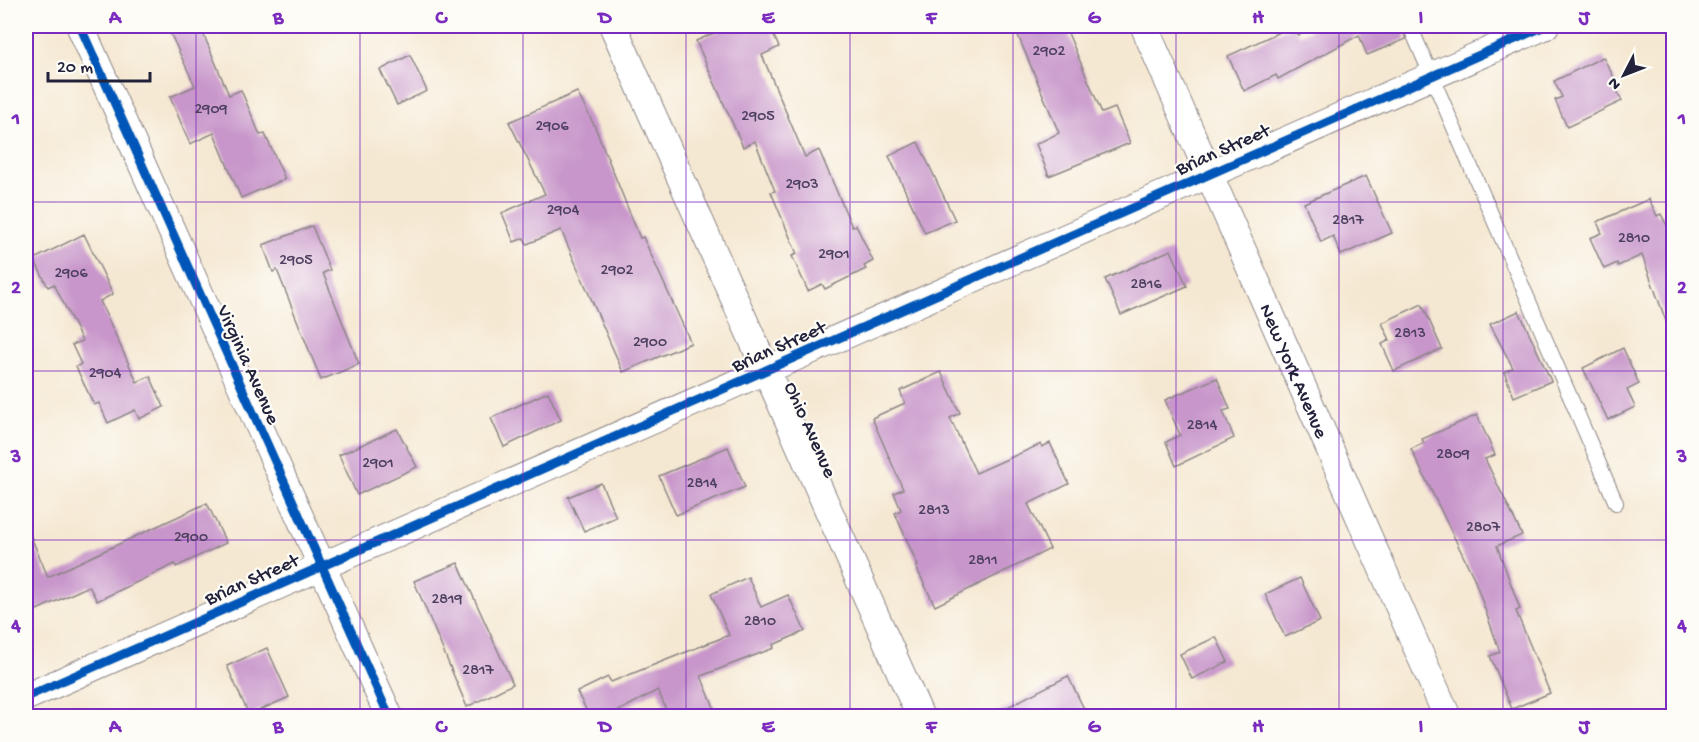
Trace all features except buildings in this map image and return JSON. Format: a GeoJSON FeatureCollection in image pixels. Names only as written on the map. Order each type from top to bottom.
{"type":"FeatureCollection","features":[{"type":"Feature","properties":{"kind":"street","name":"Virginia Avenue"},"geometry":{"type":"LineString","coordinates":[[80,26],[389,717]]}},
{"type":"Feature","properties":{"kind":"street","name":"Ohio Avenue"},"geometry":{"type":"LineString","coordinates":[[613,26],[920,717]]}},
{"type":"Feature","properties":{"kind":"street","name":"New York Avenue"},"geometry":{"type":"LineString","coordinates":[[1144,26],[1447,717]]}},
{"type":"Feature","properties":{"kind":"street","name":"Brian Street"},"geometry":{"type":"LineString","coordinates":[[26,698],[1545,26]]}},
{"type":"Feature","properties":{"kind":"lane"},"geometry":{"type":"LineString","coordinates":[[1410,26],[1616,503]]}},
{"type":"Feature","properties":{"kind":"cycle path"},"geometry":{"type":"LineString","coordinates":[[80,26],[389,716]]}},
{"type":"Feature","properties":{"kind":"cycle path"},"geometry":{"type":"LineString","coordinates":[[26,697],[1545,26]]}}]}
